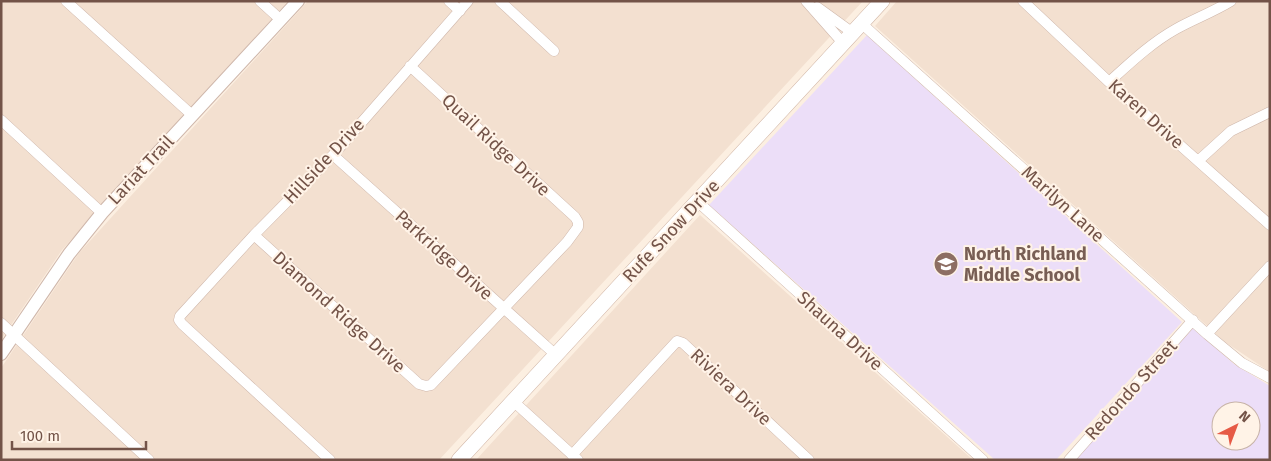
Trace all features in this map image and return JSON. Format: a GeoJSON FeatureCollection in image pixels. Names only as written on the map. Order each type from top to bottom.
{"type":"FeatureCollection","features":[{"type":"Feature","properties":{"kind":"main road","name":"Rufe Snow Drive"},"geometry":{"type":"LineString","coordinates":[[459,460],[882,1]]}},
{"type":"Feature","properties":{"kind":"street"},"geometry":{"type":"LineString","coordinates":[[66,1],[192,115]]}},
{"type":"Feature","properties":{"kind":"street"},"geometry":{"type":"LineString","coordinates":[[260,1],[281,20]]}},
{"type":"Feature","properties":{"kind":"street","name":"Lariat Trail"},"geometry":{"type":"LineString","coordinates":[[1,354],[69,254],[102,213],[298,1]]}},
{"type":"Feature","properties":{"kind":"street"},"geometry":{"type":"LineString","coordinates":[[448,1],[460,10]]}},
{"type":"Feature","properties":{"kind":"street","name":"Hillside Drive"},"geometry":{"type":"LineString","coordinates":[[330,460],[179,320],[180,316],[254,235],[333,155],[468,1]]}},
{"type":"Feature","properties":{"kind":"street"},"geometry":{"type":"LineString","coordinates":[[500,1],[554,51]]}},
{"type":"Feature","properties":{"kind":"street","name":"Marilyn Lane"},"geometry":{"type":"LineString","coordinates":[[808,1],[852,33],[1242,363],[1270,378]]}},
{"type":"Feature","properties":{"kind":"street","name":"Karen Drive"},"geometry":{"type":"LineString","coordinates":[[1023,1],[1109,82],[1270,225]]}},
{"type":"Feature","properties":{"kind":"street"},"geometry":{"type":"LineString","coordinates":[[1109,82],[1157,40],[1231,1]]}},
{"type":"Feature","properties":{"kind":"street","name":"Quail Ridge Drive"},"geometry":{"type":"LineString","coordinates":[[410,66],[575,217],[578,222],[578,228],[567,242],[504,309]]}},
{"type":"Feature","properties":{"kind":"street"},"geometry":{"type":"LineString","coordinates":[[1198,161],[1231,131],[1270,112]]}},
{"type":"Feature","properties":{"kind":"street"},"geometry":{"type":"LineString","coordinates":[[1,120],[102,213]]}},
{"type":"Feature","properties":{"kind":"street","name":"Parkridge Drive"},"geometry":{"type":"LineString","coordinates":[[333,155],[556,355]]}},
{"type":"Feature","properties":{"kind":"street","name":"Shauna Drive"},"geometry":{"type":"LineString","coordinates":[[698,202],[983,460]]}},
{"type":"Feature","properties":{"kind":"street","name":"Diamond Ridge Drive"},"geometry":{"type":"LineString","coordinates":[[254,235],[389,359],[419,384],[431,385],[504,309]]}},
{"type":"Feature","properties":{"kind":"street"},"geometry":{"type":"LineString","coordinates":[[1207,334],[1270,266]]}},
{"type":"Feature","properties":{"kind":"street","name":"Redondo Street"},"geometry":{"type":"LineString","coordinates":[[1069,460],[1193,320]]}},
{"type":"Feature","properties":{"kind":"street"},"geometry":{"type":"LineString","coordinates":[[1,323],[149,460]]}},
{"type":"Feature","properties":{"kind":"street","name":"Riviera Drive"},"geometry":{"type":"LineString","coordinates":[[575,457],[678,341],[683,343],[810,460]]}},
{"type":"Feature","properties":{"kind":"street"},"geometry":{"type":"LineString","coordinates":[[513,401],[575,457]]}},
{"type":"Feature","properties":{"kind":"shaded area"},"geometry":{"type":"Polygon","coordinates":[[[1,1],[288,1],[62,250],[1,340],[1,1]]]}},
{"type":"Feature","properties":{"kind":"shaded area"},"geometry":{"type":"Polygon","coordinates":[[[308,1],[863,1],[439,460],[1,460],[1,368],[79,253],[308,1]]]}},
{"type":"Feature","properties":{"kind":"shaded area"},"geometry":{"type":"Polygon","coordinates":[[[897,1],[1270,1],[1270,372],[1225,342],[875,26],[897,1]]]}},
{"type":"Feature","properties":{"kind":"shaded area","name":"North Richland Middle School"},"geometry":{"type":"Polygon","coordinates":[[[867,35],[1182,322],[1056,460],[995,460],[709,205],[867,35]]]}},
{"type":"Feature","properties":{"kind":"shaded area"},"geometry":{"type":"Polygon","coordinates":[[[700,215],[973,460],[476,460],[700,215]]]}},
{"type":"Feature","properties":{"kind":"shaded area"},"geometry":{"type":"Polygon","coordinates":[[[1193,328],[1234,364],[1270,386],[1270,460],[1075,460],[1193,328]]]}},
{"type":"Feature","properties":{"kind":"place","name":"North Richland Middle School"},"geometry":{"type":"Point","coordinates":[946,264]}}]}
